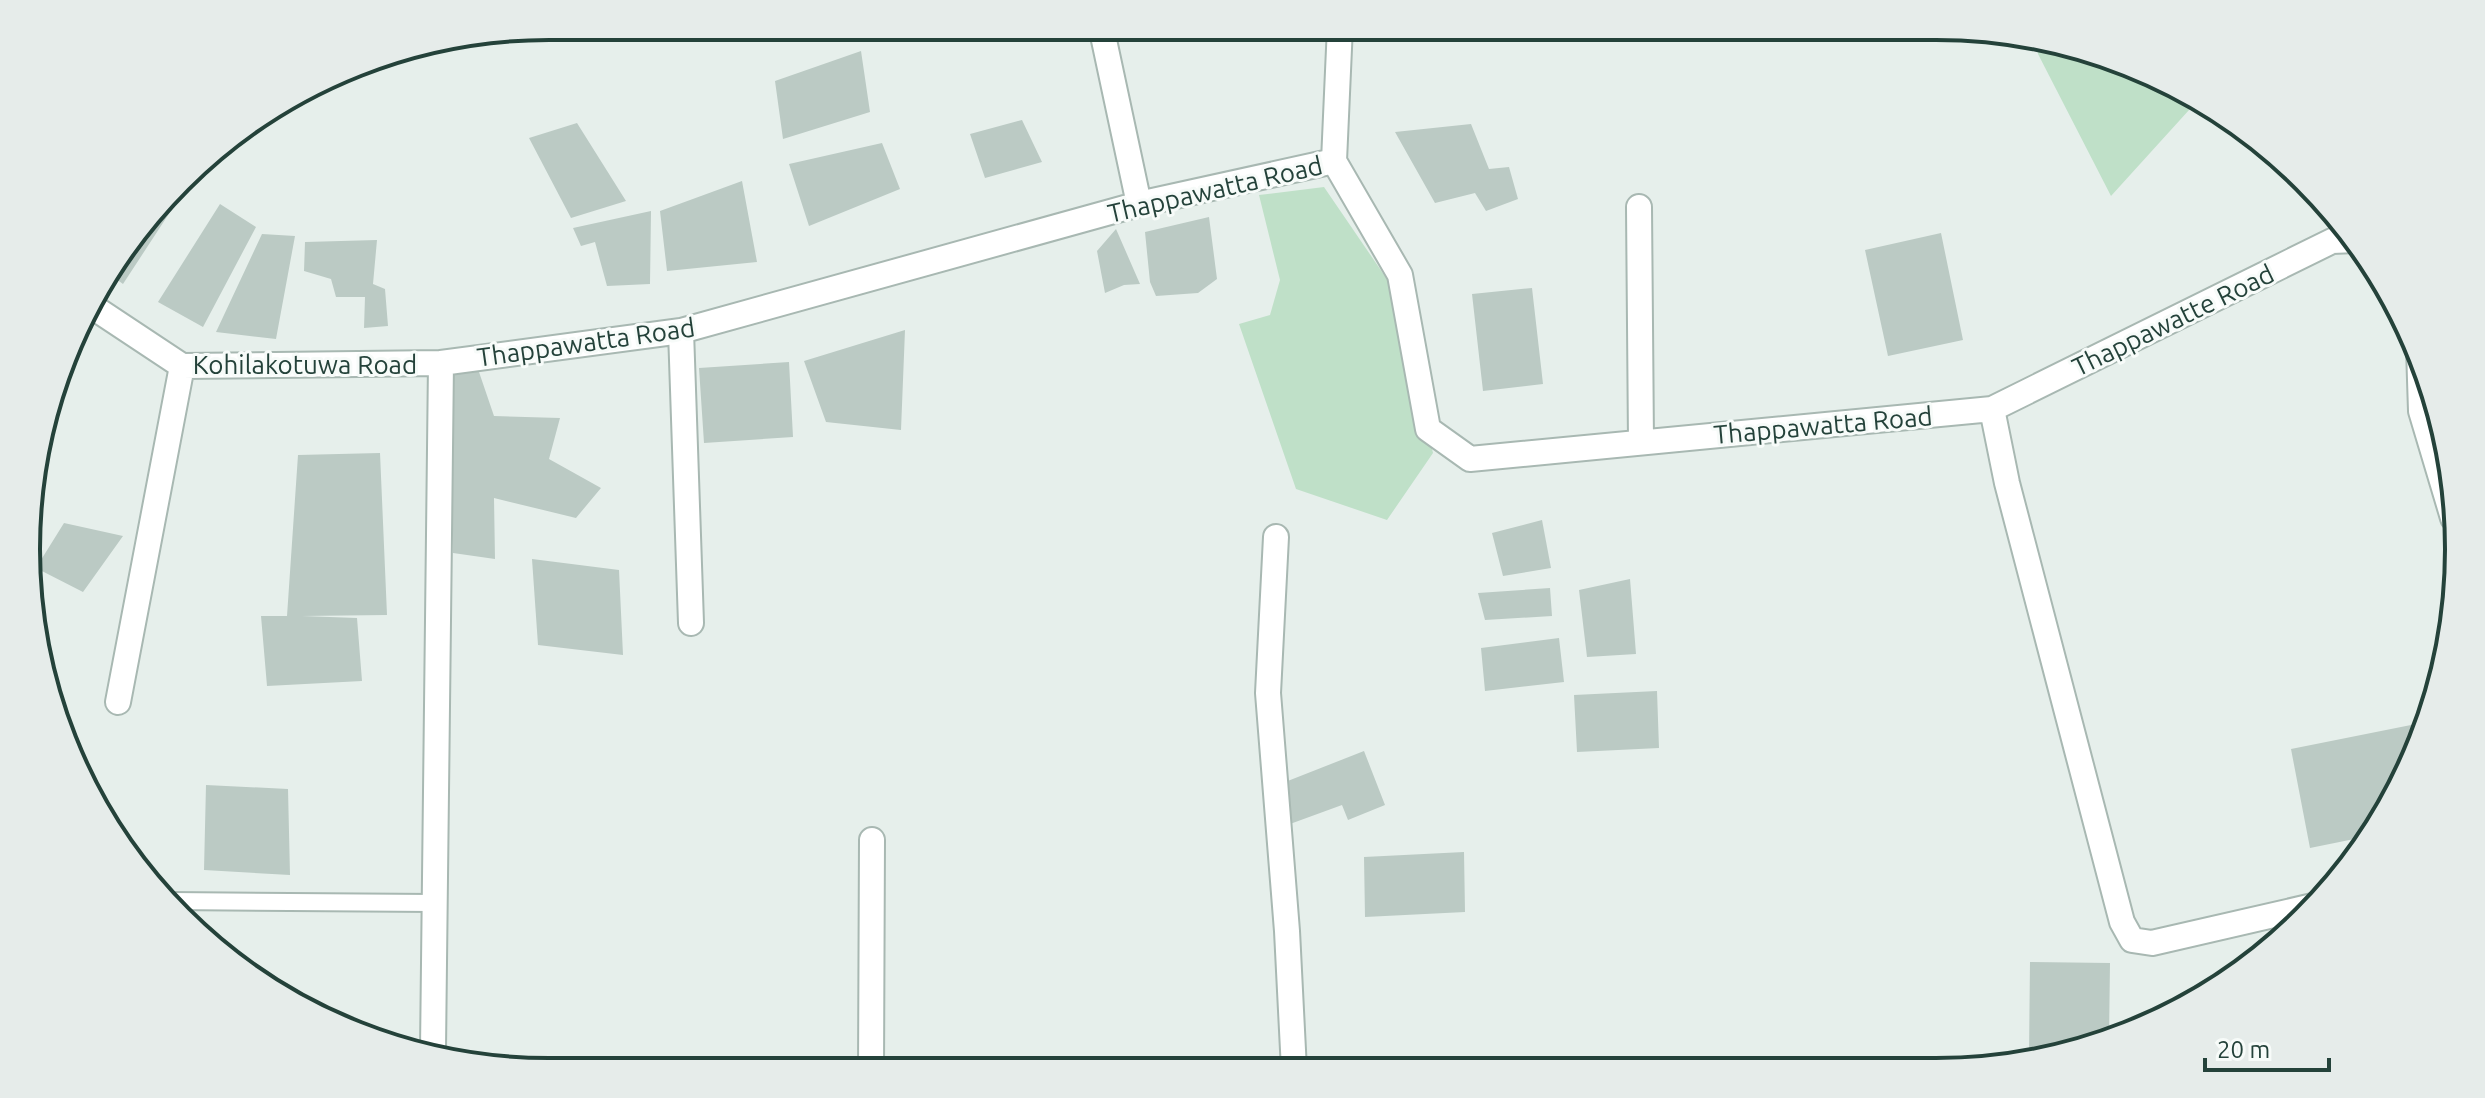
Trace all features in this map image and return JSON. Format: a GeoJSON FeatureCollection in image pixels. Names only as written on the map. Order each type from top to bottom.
{"type":"FeatureCollection","features":[{"type":"Feature","properties":{"kind":"street"},"geometry":{"type":"LineString","coordinates":[[1104,40],[1139,204]]}},
{"type":"Feature","properties":{"kind":"street"},"geometry":{"type":"LineString","coordinates":[[1334,161],[1339,40]]}},
{"type":"Feature","properties":{"kind":"street","name":"Thappawatta Road"},"geometry":{"type":"LineString","coordinates":[[433,1044],[441,363],[681,331],[1139,204],[1334,161],[1400,275],[1428,429],[1470,459],[1992,409]]}},
{"type":"Feature","properties":{"kind":"street"},"geometry":{"type":"LineString","coordinates":[[1639,207],[1641,442]]}},
{"type":"Feature","properties":{"kind":"street","name":"Thappawatte Road"},"geometry":{"type":"LineString","coordinates":[[1992,409],[2332,241],[2341,241]]}},
{"type":"Feature","properties":{"kind":"street","name":"Kohilakotuwa Road"},"geometry":{"type":"LineString","coordinates":[[99,311],[182,366],[441,363]]}},
{"type":"Feature","properties":{"kind":"street"},"geometry":{"type":"LineString","coordinates":[[681,331],[691,623]]}},
{"type":"Feature","properties":{"kind":"street"},"geometry":{"type":"LineString","coordinates":[[118,702],[182,366]]}},
{"type":"Feature","properties":{"kind":"street"},"geometry":{"type":"LineString","coordinates":[[2420,393],[2421,411],[2439,470]]}},
{"type":"Feature","properties":{"kind":"street"},"geometry":{"type":"LineString","coordinates":[[1992,409],[2007,483],[2122,922],[2132,940],[2152,943],[2295,910]]}},
{"type":"Feature","properties":{"kind":"street"},"geometry":{"type":"LineString","coordinates":[[1276,537],[1268,693],[1287,931],[1293,1058]]}},
{"type":"Feature","properties":{"kind":"street"},"geometry":{"type":"LineString","coordinates":[[871,1058],[872,840]]}},
{"type":"Feature","properties":{"kind":"lane"},"geometry":{"type":"LineString","coordinates":[[181,901],[434,903]]}},
{"type":"Feature","properties":{"kind":"green space"},"geometry":{"type":"Polygon","coordinates":[[[2038,51],[2100,67],[2161,92],[2191,108],[2111,196],[2038,51]]]}},
{"type":"Feature","properties":{"kind":"green space"},"geometry":{"type":"Polygon","coordinates":[[[1324,187],[1393,288],[1433,453],[1387,520],[1296,489],[1239,324],[1270,315],[1280,280],[1259,195],[1324,187]]]}},
{"type":"Feature","properties":{"kind":"building"},"geometry":{"type":"Polygon","coordinates":[[[861,51],[870,112],[783,139],[775,81],[861,51]]]}},
{"type":"Feature","properties":{"kind":"building"},"geometry":{"type":"Polygon","coordinates":[[[1022,120],[1042,162],[985,178],[970,134],[1022,120]]]}},
{"type":"Feature","properties":{"kind":"building"},"geometry":{"type":"Polygon","coordinates":[[[577,123],[626,201],[571,218],[529,138],[577,123]]]}},
{"type":"Feature","properties":{"kind":"building"},"geometry":{"type":"Polygon","coordinates":[[[1471,124],[1489,169],[1509,167],[1518,199],[1486,211],[1475,193],[1435,203],[1395,132],[1471,124]]]}},
{"type":"Feature","properties":{"kind":"building"},"geometry":{"type":"Polygon","coordinates":[[[882,143],[900,189],[809,226],[789,164],[882,143]]]}},
{"type":"Feature","properties":{"kind":"building"},"geometry":{"type":"Polygon","coordinates":[[[742,181],[757,262],[667,271],[660,211],[742,181]]]}},
{"type":"Feature","properties":{"kind":"building"},"geometry":{"type":"Polygon","coordinates":[[[220,204],[256,227],[203,327],[158,302],[220,204]]]}},
{"type":"Feature","properties":{"kind":"building"},"geometry":{"type":"Polygon","coordinates":[[[174,206],[123,284],[117,280],[126,266],[174,206]]]}},
{"type":"Feature","properties":{"kind":"building"},"geometry":{"type":"Polygon","coordinates":[[[651,211],[650,284],[607,286],[595,242],[581,246],[573,228],[651,211]]]}},
{"type":"Feature","properties":{"kind":"building"},"geometry":{"type":"Polygon","coordinates":[[[1209,217],[1217,279],[1198,293],[1156,296],[1150,282],[1145,232],[1209,217]]]}},
{"type":"Feature","properties":{"kind":"building"},"geometry":{"type":"Polygon","coordinates":[[[1116,229],[1140,284],[1124,285],[1105,293],[1097,251],[1116,229]]]}},
{"type":"Feature","properties":{"kind":"building"},"geometry":{"type":"Polygon","coordinates":[[[1941,233],[1963,340],[1888,356],[1865,250],[1941,233]]]}},
{"type":"Feature","properties":{"kind":"building"},"geometry":{"type":"Polygon","coordinates":[[[262,234],[295,236],[276,339],[216,332],[262,234]]]}},
{"type":"Feature","properties":{"kind":"building"},"geometry":{"type":"Polygon","coordinates":[[[377,240],[373,284],[385,289],[388,326],[364,328],[365,297],[336,297],[331,279],[304,271],[305,242],[377,240]]]}},
{"type":"Feature","properties":{"kind":"building"},"geometry":{"type":"Polygon","coordinates":[[[1532,288],[1543,384],[1483,391],[1472,294],[1532,288]]]}},
{"type":"Feature","properties":{"kind":"building"},"geometry":{"type":"Polygon","coordinates":[[[905,330],[901,430],[826,422],[804,361],[905,330]]]}},
{"type":"Feature","properties":{"kind":"building"},"geometry":{"type":"Polygon","coordinates":[[[789,362],[793,437],[704,443],[699,368],[789,362]]]}},
{"type":"Feature","properties":{"kind":"building"},"geometry":{"type":"Polygon","coordinates":[[[452,372],[479,372],[494,416],[560,418],[549,459],[601,488],[576,518],[494,498],[495,559],[453,553],[452,372]]]}},
{"type":"Feature","properties":{"kind":"building"},"geometry":{"type":"Polygon","coordinates":[[[380,453],[387,615],[302,616],[357,618],[362,681],[267,686],[261,616],[287,616],[298,455],[380,453]]]}},
{"type":"Feature","properties":{"kind":"building"},"geometry":{"type":"Polygon","coordinates":[[[1542,520],[1551,568],[1503,576],[1492,533],[1542,520]]]}},
{"type":"Feature","properties":{"kind":"building"},"geometry":{"type":"Polygon","coordinates":[[[64,523],[123,536],[83,592],[41,570],[40,561],[64,523]]]}},
{"type":"Feature","properties":{"kind":"building"},"geometry":{"type":"Polygon","coordinates":[[[532,559],[619,570],[623,655],[538,645],[532,559]]]}},
{"type":"Feature","properties":{"kind":"building"},"geometry":{"type":"Polygon","coordinates":[[[1630,579],[1636,654],[1587,657],[1579,590],[1630,579]]]}},
{"type":"Feature","properties":{"kind":"building"},"geometry":{"type":"Polygon","coordinates":[[[1550,588],[1552,616],[1485,620],[1478,593],[1550,588]]]}},
{"type":"Feature","properties":{"kind":"building"},"geometry":{"type":"Polygon","coordinates":[[[1559,638],[1564,682],[1485,691],[1481,648],[1559,638]]]}},
{"type":"Feature","properties":{"kind":"building"},"geometry":{"type":"Polygon","coordinates":[[[1657,691],[1659,748],[1577,752],[1574,695],[1657,691]]]}},
{"type":"Feature","properties":{"kind":"building"},"geometry":{"type":"Polygon","coordinates":[[[2414,724],[2393,774],[2354,839],[2310,848],[2291,749],[2414,724]]]}},
{"type":"Feature","properties":{"kind":"building"},"geometry":{"type":"Polygon","coordinates":[[[1364,751],[1385,805],[1348,820],[1342,805],[1290,824],[1275,786],[1364,751]]]}},
{"type":"Feature","properties":{"kind":"building"},"geometry":{"type":"Polygon","coordinates":[[[206,785],[288,789],[290,875],[204,870],[206,785]]]}},
{"type":"Feature","properties":{"kind":"building"},"geometry":{"type":"Polygon","coordinates":[[[1464,852],[1465,912],[1365,917],[1364,857],[1464,852]]]}},
{"type":"Feature","properties":{"kind":"building"},"geometry":{"type":"Polygon","coordinates":[[[2030,962],[2110,963],[2109,1027],[2029,1049],[2030,962]]]}}]}
